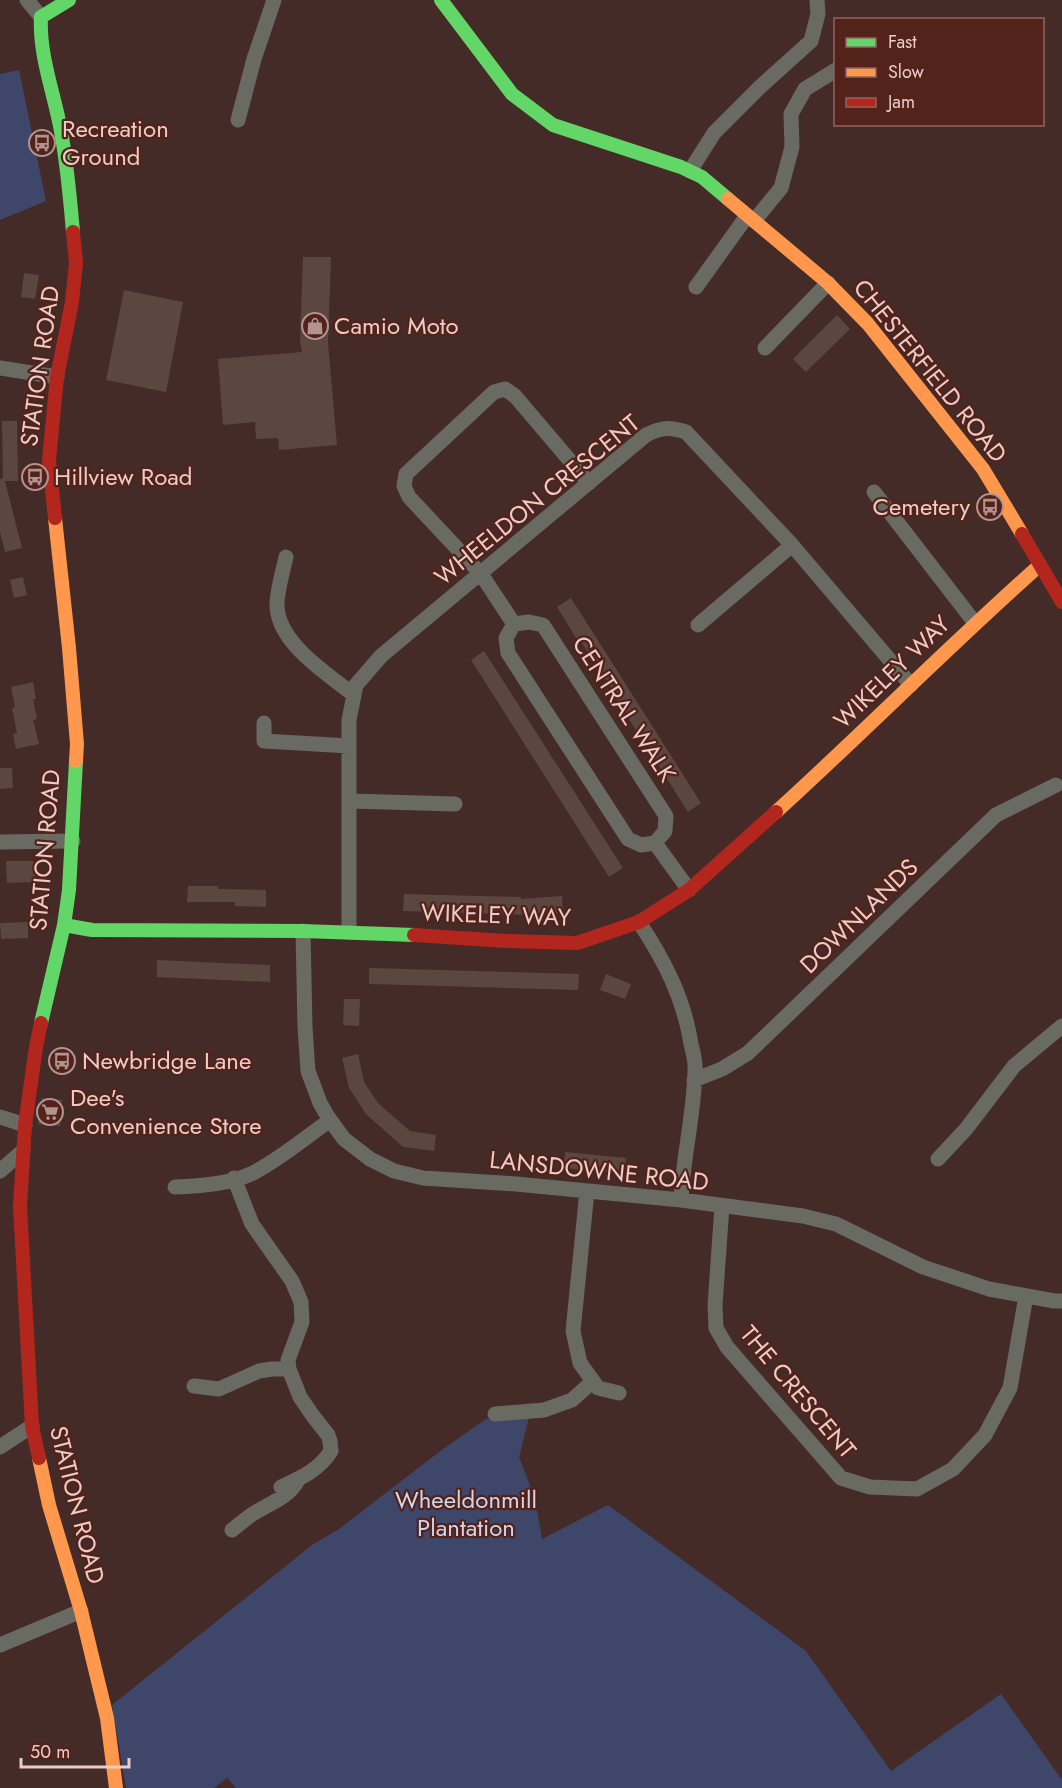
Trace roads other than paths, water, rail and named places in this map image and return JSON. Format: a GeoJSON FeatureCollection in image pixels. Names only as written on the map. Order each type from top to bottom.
{"type":"FeatureCollection","features":[{"type":"Feature","properties":{"kind":"main road"},"geometry":{"type":"LineString","coordinates":[[41,16],[69,0]]}},
{"type":"Feature","properties":{"kind":"main road","name":"CHESTERFIELD ROAD"},"geometry":{"type":"LineString","coordinates":[[441,0],[512,94],[552,125],[702,177],[828,283],[868,324],[983,469],[1062,602]]}},
{"type":"Feature","properties":{"kind":"main road","name":"STATION ROAD"},"geometry":{"type":"LineString","coordinates":[[41,16],[40,36],[60,128],[69,187],[76,263],[72,302],[57,377],[49,460],[77,744],[69,890],[64,925],[36,1047],[22,1152],[20,1206],[32,1426],[49,1505],[81,1611],[107,1718],[116,1788]]}},
{"type":"Feature","properties":{"kind":"main road","name":"WIKELEY WAY"},"geometry":{"type":"LineString","coordinates":[[64,925],[92,930],[349,932],[577,943],[639,922],[689,890],[843,751],[975,623],[1040,565]]}},
{"type":"Feature","properties":{"kind":"street"},"geometry":{"type":"LineString","coordinates":[[27,0],[41,16]]}},
{"type":"Feature","properties":{"kind":"street"},"geometry":{"type":"LineString","coordinates":[[690,171],[714,133],[811,41],[818,14],[817,0]]}},
{"type":"Feature","properties":{"kind":"street"},"geometry":{"type":"LineString","coordinates":[[238,120],[272,1]]}},
{"type":"Feature","properties":{"kind":"street"},"geometry":{"type":"LineString","coordinates":[[696,287],[750,218],[781,188],[792,147],[791,114],[806,89],[834,71]]}},
{"type":"Feature","properties":{"kind":"street"},"geometry":{"type":"LineString","coordinates":[[765,348],[828,283]]}},
{"type":"Feature","properties":{"kind":"street"},"geometry":{"type":"LineString","coordinates":[[0,368],[57,377]]}},
{"type":"Feature","properties":{"kind":"street"},"geometry":{"type":"LineString","coordinates":[[589,483],[514,396],[505,389],[494,392],[406,474],[404,486],[409,497],[481,574],[514,624],[506,638],[507,653],[628,839],[641,845],[655,843],[689,890]]}},
{"type":"Feature","properties":{"kind":"street","name":"WHEELDON CRESCENT"},"geometry":{"type":"LineString","coordinates":[[349,932],[349,720],[356,685],[381,656],[646,435],[670,428],[686,432],[792,545],[911,685]]}},
{"type":"Feature","properties":{"kind":"street"},"geometry":{"type":"LineString","coordinates":[[874,492],[975,623]]}},
{"type":"Feature","properties":{"kind":"street"},"geometry":{"type":"LineString","coordinates":[[698,625],[792,545]]}},
{"type":"Feature","properties":{"kind":"street"},"geometry":{"type":"LineString","coordinates":[[286,557],[277,607],[284,631],[294,646],[354,695]]}},
{"type":"Feature","properties":{"kind":"street","name":"CENTRAL WALK"},"geometry":{"type":"LineString","coordinates":[[514,624],[529,622],[543,625],[660,806],[666,816],[665,831],[655,843]]}},
{"type":"Feature","properties":{"kind":"street"},"geometry":{"type":"LineString","coordinates":[[264,723],[264,741],[349,746]]}},
{"type":"Feature","properties":{"kind":"street","name":"DOWNLANDS"},"geometry":{"type":"LineString","coordinates":[[694,1080],[722,1069],[748,1053],[996,815],[1056,785]]}},
{"type":"Feature","properties":{"kind":"street"},"geometry":{"type":"LineString","coordinates":[[349,801],[455,804]]}},
{"type":"Feature","properties":{"kind":"street"},"geometry":{"type":"LineString","coordinates":[[0,842],[73,841]]}},
{"type":"Feature","properties":{"kind":"street"},"geometry":{"type":"LineString","coordinates":[[639,922],[658,952],[675,986],[688,1024],[695,1069],[682,1169],[681,1200]]}},
{"type":"Feature","properties":{"kind":"street","name":"LANSDOWNE ROAD"},"geometry":{"type":"LineString","coordinates":[[303,931],[308,1071],[320,1103],[344,1138],[370,1159],[394,1171],[423,1178],[516,1184],[681,1200],[803,1216],[836,1224],[923,1267],[989,1289],[1062,1301]]}},
{"type":"Feature","properties":{"kind":"street"},"geometry":{"type":"LineString","coordinates":[[938,1160],[966,1129],[1014,1066],[1062,1026]]}},
{"type":"Feature","properties":{"kind":"street"},"geometry":{"type":"LineString","coordinates":[[0,1117],[25,1125]]}},
{"type":"Feature","properties":{"kind":"street"},"geometry":{"type":"LineString","coordinates":[[175,1187],[208,1186],[252,1173],[278,1158],[330,1120]]}},
{"type":"Feature","properties":{"kind":"street"},"geometry":{"type":"LineString","coordinates":[[0,1171],[22,1152]]}},
{"type":"Feature","properties":{"kind":"street"},"geometry":{"type":"LineString","coordinates":[[234,1178],[252,1224],[292,1281],[301,1302],[302,1322],[288,1360],[289,1369],[300,1397],[330,1441],[331,1451],[319,1466],[281,1487]]}},
{"type":"Feature","properties":{"kind":"street"},"geometry":{"type":"LineString","coordinates":[[587,1191],[573,1331],[580,1363],[598,1388],[619,1393]]}},
{"type":"Feature","properties":{"kind":"street","name":"THE CRESCENT"},"geometry":{"type":"LineString","coordinates":[[722,1206],[715,1305],[716,1328],[727,1347],[841,1478],[870,1487],[917,1489],[953,1469],[984,1435],[1010,1388],[1026,1296]]}},
{"type":"Feature","properties":{"kind":"street"},"geometry":{"type":"LineString","coordinates":[[194,1386],[219,1389],[259,1371],[289,1369]]}},
{"type":"Feature","properties":{"kind":"street"},"geometry":{"type":"LineString","coordinates":[[495,1414],[544,1410],[572,1400],[593,1381]]}},
{"type":"Feature","properties":{"kind":"street"},"geometry":{"type":"LineString","coordinates":[[0,1447],[32,1426]]}},
{"type":"Feature","properties":{"kind":"street"},"geometry":{"type":"LineString","coordinates":[[232,1530],[252,1514],[285,1497],[299,1479]]}},
{"type":"Feature","properties":{"kind":"street"},"geometry":{"type":"LineString","coordinates":[[0,1645],[81,1611]]}},
{"type":"Feature","properties":{"kind":"place","name":"Recreation Ground"},"geometry":{"type":"Point","coordinates":[42,143]}},
{"type":"Feature","properties":{"kind":"place","name":"Camio Moto"},"geometry":{"type":"Point","coordinates":[315,326]}},
{"type":"Feature","properties":{"kind":"place","name":"Hillview Road"},"geometry":{"type":"Point","coordinates":[35,477]}},
{"type":"Feature","properties":{"kind":"place","name":"Cemetery"},"geometry":{"type":"Point","coordinates":[990,507]}},
{"type":"Feature","properties":{"kind":"place","name":"Newbridge Lane"},"geometry":{"type":"Point","coordinates":[62,1061]}},
{"type":"Feature","properties":{"kind":"place","name":"Dee's Convenience Store"},"geometry":{"type":"Point","coordinates":[50,1112]}},
{"type":"Feature","properties":{"kind":"park label","name":"Wheeldonmill Plantation"},"geometry":{"type":"Point","coordinates":[466,1514]}}]}
